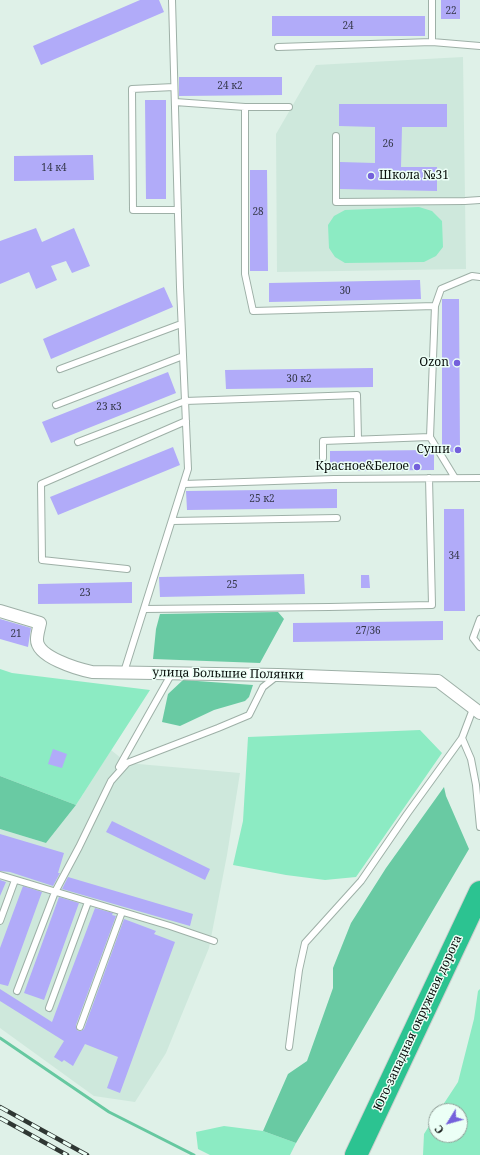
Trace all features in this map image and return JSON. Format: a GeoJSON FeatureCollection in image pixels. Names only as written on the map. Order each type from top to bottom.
{"type":"FeatureCollection","features":[{"type":"Feature","properties":{"kind":"highway","name":"Юго-западная окружная дорога"},"geometry":{"type":"LineString","coordinates":[[356,1155],[480,892]]}},
{"type":"Feature","properties":{"kind":"street","name":"улица Большие Полянки"},"geometry":{"type":"LineString","coordinates":[[0,611],[40,623],[37,639],[38,644],[44,652],[53,659],[72,668],[92,672],[278,675],[438,681],[477,711]]}},
{"type":"Feature","properties":{"kind":"lane"},"geometry":{"type":"LineString","coordinates":[[124,672],[188,469],[181,324],[172,0]]}},
{"type":"Feature","properties":{"kind":"lane"},"geometry":{"type":"LineString","coordinates":[[432,0],[432,42]]}},
{"type":"Feature","properties":{"kind":"lane"},"geometry":{"type":"LineString","coordinates":[[278,47],[432,42],[480,46]]}},
{"type":"Feature","properties":{"kind":"lane"},"geometry":{"type":"LineString","coordinates":[[174,87],[132,89],[134,210],[178,210]]}},
{"type":"Feature","properties":{"kind":"lane"},"geometry":{"type":"LineString","coordinates":[[175,102],[245,107],[289,107]]}},
{"type":"Feature","properties":{"kind":"lane"},"geometry":{"type":"LineString","coordinates":[[245,107],[245,274],[253,311],[435,306]]}},
{"type":"Feature","properties":{"kind":"lane"},"geometry":{"type":"LineString","coordinates":[[336,136],[336,202],[480,200]]}},
{"type":"Feature","properties":{"kind":"lane"},"geometry":{"type":"LineString","coordinates":[[455,478],[430,437],[435,306],[441,288],[472,276],[480,277]]}},
{"type":"Feature","properties":{"kind":"lane"},"geometry":{"type":"LineString","coordinates":[[60,369],[181,324]]}},
{"type":"Feature","properties":{"kind":"lane"},"geometry":{"type":"LineString","coordinates":[[56,405],[183,356]]}},
{"type":"Feature","properties":{"kind":"lane"},"geometry":{"type":"LineString","coordinates":[[78,442],[185,400],[357,395],[358,439]]}},
{"type":"Feature","properties":{"kind":"lane"},"geometry":{"type":"LineString","coordinates":[[127,569],[42,560],[41,484],[186,421]]}},
{"type":"Feature","properties":{"kind":"lane"},"geometry":{"type":"LineString","coordinates":[[323,458],[323,441],[430,437]]}},
{"type":"Feature","properties":{"kind":"lane"},"geometry":{"type":"LineString","coordinates":[[144,609],[432,604],[429,478]]}},
{"type":"Feature","properties":{"kind":"lane"},"geometry":{"type":"LineString","coordinates":[[184,484],[334,479],[480,478]]}},
{"type":"Feature","properties":{"kind":"lane"},"geometry":{"type":"LineString","coordinates":[[172,521],[337,518]]}},
{"type":"Feature","properties":{"kind":"lane"},"geometry":{"type":"LineString","coordinates":[[480,619],[473,638],[480,647]]}},
{"type":"Feature","properties":{"kind":"lane"},"geometry":{"type":"LineString","coordinates":[[17,991],[55,892],[111,781],[172,673]]}},
{"type":"Feature","properties":{"kind":"lane"},"geometry":{"type":"LineString","coordinates":[[111,781],[127,763],[249,715],[263,687],[278,675]]}},
{"type":"Feature","properties":{"kind":"lane"},"geometry":{"type":"LineString","coordinates":[[289,1048],[299,970],[305,942],[360,881],[462,738],[477,711]]}},
{"type":"Feature","properties":{"kind":"lane"},"geometry":{"type":"LineString","coordinates":[[462,738],[471,759],[476,785],[480,827]]}},
{"type":"Feature","properties":{"kind":"lane"},"geometry":{"type":"LineString","coordinates":[[0,875],[170,926],[214,941]]}},
{"type":"Feature","properties":{"kind":"lane"},"geometry":{"type":"LineString","coordinates":[[0,921],[15,880]]}},
{"type":"Feature","properties":{"kind":"lane"},"geometry":{"type":"LineString","coordinates":[[49,1008],[88,902]]}},
{"type":"Feature","properties":{"kind":"lane"},"geometry":{"type":"LineString","coordinates":[[80,1027],[122,912]]}},
{"type":"Feature","properties":{"kind":"shaded area","name":"Школа №31"},"geometry":{"type":"Polygon","coordinates":[[[463,57],[466,269],[277,272],[276,134],[316,65],[463,57]]]}},
{"type":"Feature","properties":{"kind":"shaded area"},"geometry":{"type":"Polygon","coordinates":[[[111,750],[127,763],[240,773],[227,855],[209,948],[166,1053],[135,1102],[94,1096],[0,1028],[0,829],[46,843],[76,805],[111,750]]]}},
{"type":"Feature","properties":{"kind":"green space"},"geometry":{"type":"Polygon","coordinates":[[[419,207],[432,211],[442,221],[443,247],[436,256],[424,262],[345,263],[335,257],[329,248],[328,225],[334,216],[345,210],[419,207]]]}},
{"type":"Feature","properties":{"kind":"green space"},"geometry":{"type":"Polygon","coordinates":[[[278,612],[284,619],[260,663],[153,659],[156,629],[160,614],[278,612]]]}},
{"type":"Feature","properties":{"kind":"green space"},"geometry":{"type":"Polygon","coordinates":[[[0,669],[12,673],[150,690],[76,805],[0,776],[0,669]]]}},
{"type":"Feature","properties":{"kind":"green space"},"geometry":{"type":"Polygon","coordinates":[[[183,680],[253,685],[249,697],[245,701],[214,710],[180,726],[162,722],[168,694],[183,680]]]}},
{"type":"Feature","properties":{"kind":"green space"},"geometry":{"type":"Polygon","coordinates":[[[420,730],[442,753],[356,877],[325,880],[286,875],[233,865],[243,821],[248,737],[420,730]]]}},
{"type":"Feature","properties":{"kind":"green space"},"geometry":{"type":"Polygon","coordinates":[[[0,776],[76,805],[46,843],[0,829],[0,776]]]}},
{"type":"Feature","properties":{"kind":"green space"},"geometry":{"type":"Polygon","coordinates":[[[444,787],[446,796],[469,849],[296,1143],[263,1131],[288,1074],[307,1061],[333,988],[333,968],[351,923],[386,868],[444,787]]]}},
{"type":"Feature","properties":{"kind":"green space"},"geometry":{"type":"Polygon","coordinates":[[[480,989],[480,1155],[423,1155],[424,1134],[428,1128],[428,1143],[468,1143],[468,1103],[444,1103],[458,1082],[474,1019],[478,991],[480,989]]]}},
{"type":"Feature","properties":{"kind":"green space"},"geometry":{"type":"Polygon","coordinates":[[[224,1126],[263,1131],[296,1143],[290,1155],[210,1155],[198,1149],[196,1132],[224,1126]]]}},
{"type":"Feature","properties":{"kind":"building"},"geometry":{"type":"Polygon","coordinates":[[[140,0],[159,0],[164,12],[41,65],[33,46],[140,0]]]}},
{"type":"Feature","properties":{"kind":"building"},"geometry":{"type":"Polygon","coordinates":[[[441,0],[460,0],[460,19],[441,19],[441,0]]]}},
{"type":"Feature","properties":{"kind":"building"},"geometry":{"type":"Polygon","coordinates":[[[272,16],[425,16],[425,36],[272,36],[272,16]]]}},
{"type":"Feature","properties":{"kind":"building"},"geometry":{"type":"Polygon","coordinates":[[[179,77],[282,77],[282,95],[179,96],[179,77]]]}},
{"type":"Feature","properties":{"kind":"building"},"geometry":{"type":"Polygon","coordinates":[[[145,100],[166,100],[166,199],[146,199],[145,100]]]}},
{"type":"Feature","properties":{"kind":"building"},"geometry":{"type":"Polygon","coordinates":[[[339,104],[447,104],[447,127],[402,127],[401,167],[437,167],[437,191],[340,189],[340,162],[375,163],[375,127],[339,126],[339,104]]]}},
{"type":"Feature","properties":{"kind":"building"},"geometry":{"type":"Polygon","coordinates":[[[93,155],[94,180],[14,181],[14,156],[93,155]]]}},
{"type":"Feature","properties":{"kind":"building"},"geometry":{"type":"Polygon","coordinates":[[[250,170],[267,170],[268,271],[250,271],[250,170]]]}},
{"type":"Feature","properties":{"kind":"building"},"geometry":{"type":"Polygon","coordinates":[[[36,228],[42,242],[74,228],[90,266],[72,273],[66,261],[51,266],[57,280],[36,289],[29,272],[0,284],[0,241],[36,228]]]}},
{"type":"Feature","properties":{"kind":"building"},"geometry":{"type":"Polygon","coordinates":[[[420,280],[421,299],[269,302],[269,283],[420,280]]]}},
{"type":"Feature","properties":{"kind":"building"},"geometry":{"type":"Polygon","coordinates":[[[164,287],[173,307],[51,359],[43,339],[164,287]]]}},
{"type":"Feature","properties":{"kind":"building"},"geometry":{"type":"Polygon","coordinates":[[[442,299],[459,299],[460,452],[444,452],[442,449],[442,299]]]}},
{"type":"Feature","properties":{"kind":"building"},"geometry":{"type":"Polygon","coordinates":[[[373,368],[373,387],[226,389],[225,370],[373,368]]]}},
{"type":"Feature","properties":{"kind":"building"},"geometry":{"type":"Polygon","coordinates":[[[168,372],[176,393],[51,443],[42,422],[168,372]]]}},
{"type":"Feature","properties":{"kind":"building"},"geometry":{"type":"Polygon","coordinates":[[[173,447],[180,465],[58,515],[50,497],[173,447]]]}},
{"type":"Feature","properties":{"kind":"building"},"geometry":{"type":"Polygon","coordinates":[[[433,450],[434,470],[330,471],[330,451],[433,450]]]}},
{"type":"Feature","properties":{"kind":"building"},"geometry":{"type":"Polygon","coordinates":[[[337,489],[337,508],[187,510],[186,491],[337,489]]]}},
{"type":"Feature","properties":{"kind":"building"},"geometry":{"type":"Polygon","coordinates":[[[444,509],[464,509],[465,611],[444,611],[444,509]]]}},
{"type":"Feature","properties":{"kind":"building"},"geometry":{"type":"Polygon","coordinates":[[[304,574],[305,594],[160,597],[159,577],[304,574]]]}},
{"type":"Feature","properties":{"kind":"building"},"geometry":{"type":"Polygon","coordinates":[[[361,575],[369,575],[370,588],[361,588],[361,575]]]}},
{"type":"Feature","properties":{"kind":"building"},"geometry":{"type":"Polygon","coordinates":[[[132,582],[132,603],[38,604],[38,584],[132,582]]]}},
{"type":"Feature","properties":{"kind":"building"},"geometry":{"type":"Polygon","coordinates":[[[0,619],[31,628],[28,647],[0,639],[0,619]]]}},
{"type":"Feature","properties":{"kind":"building"},"geometry":{"type":"Polygon","coordinates":[[[443,621],[443,640],[293,642],[293,623],[443,621]]]}},
{"type":"Feature","properties":{"kind":"building"},"geometry":{"type":"Polygon","coordinates":[[[53,749],[67,754],[62,768],[48,764],[53,749]]]}},
{"type":"Feature","properties":{"kind":"building"},"geometry":{"type":"Polygon","coordinates":[[[112,821],[210,869],[205,880],[106,832],[112,821]]]}},
{"type":"Feature","properties":{"kind":"building"},"geometry":{"type":"Polygon","coordinates":[[[0,834],[64,853],[58,873],[60,873],[53,886],[10,872],[0,871],[0,834]]]}},
{"type":"Feature","properties":{"kind":"building"},"geometry":{"type":"Polygon","coordinates":[[[68,877],[193,914],[190,926],[62,889],[68,877]]]}},
{"type":"Feature","properties":{"kind":"building"},"geometry":{"type":"Polygon","coordinates":[[[0,880],[6,882],[0,896],[0,880]]]}},
{"type":"Feature","properties":{"kind":"building"},"geometry":{"type":"Polygon","coordinates":[[[23,886],[42,892],[8,986],[0,984],[0,948],[23,886]]]}},
{"type":"Feature","properties":{"kind":"building"},"geometry":{"type":"Polygon","coordinates":[[[59,897],[79,903],[44,1000],[24,993],[59,897]]]}},
{"type":"Feature","properties":{"kind":"building"},"geometry":{"type":"Polygon","coordinates":[[[95,908],[113,913],[112,915],[116,916],[76,1025],[78,1031],[84,1029],[124,919],[156,931],[154,934],[175,942],[120,1093],[107,1088],[118,1057],[85,1044],[73,1066],[64,1060],[62,1062],[54,1057],[64,1041],[0,1001],[0,989],[52,1022],[95,908]]]}},
{"type":"Feature","properties":{"kind":"waterway"},"geometry":{"type":"LineString","coordinates":[[0,1038],[109,1112],[194,1155]]}},
{"type":"Feature","properties":{"kind":"railway"},"geometry":{"type":"LineString","coordinates":[[0,1107],[87,1155]]}},
{"type":"Feature","properties":{"kind":"railway"},"geometry":{"type":"LineString","coordinates":[[0,1118],[67,1155]]}},
{"type":"Feature","properties":{"kind":"place","name":"Школа №31"},"geometry":{"type":"Point","coordinates":[371,176]}},
{"type":"Feature","properties":{"kind":"place","name":"Ozon"},"geometry":{"type":"Point","coordinates":[457,363]}},
{"type":"Feature","properties":{"kind":"place","name":"Суши"},"geometry":{"type":"Point","coordinates":[458,450]}},
{"type":"Feature","properties":{"kind":"place","name":"Красное&Белое"},"geometry":{"type":"Point","coordinates":[417,467]}}]}
